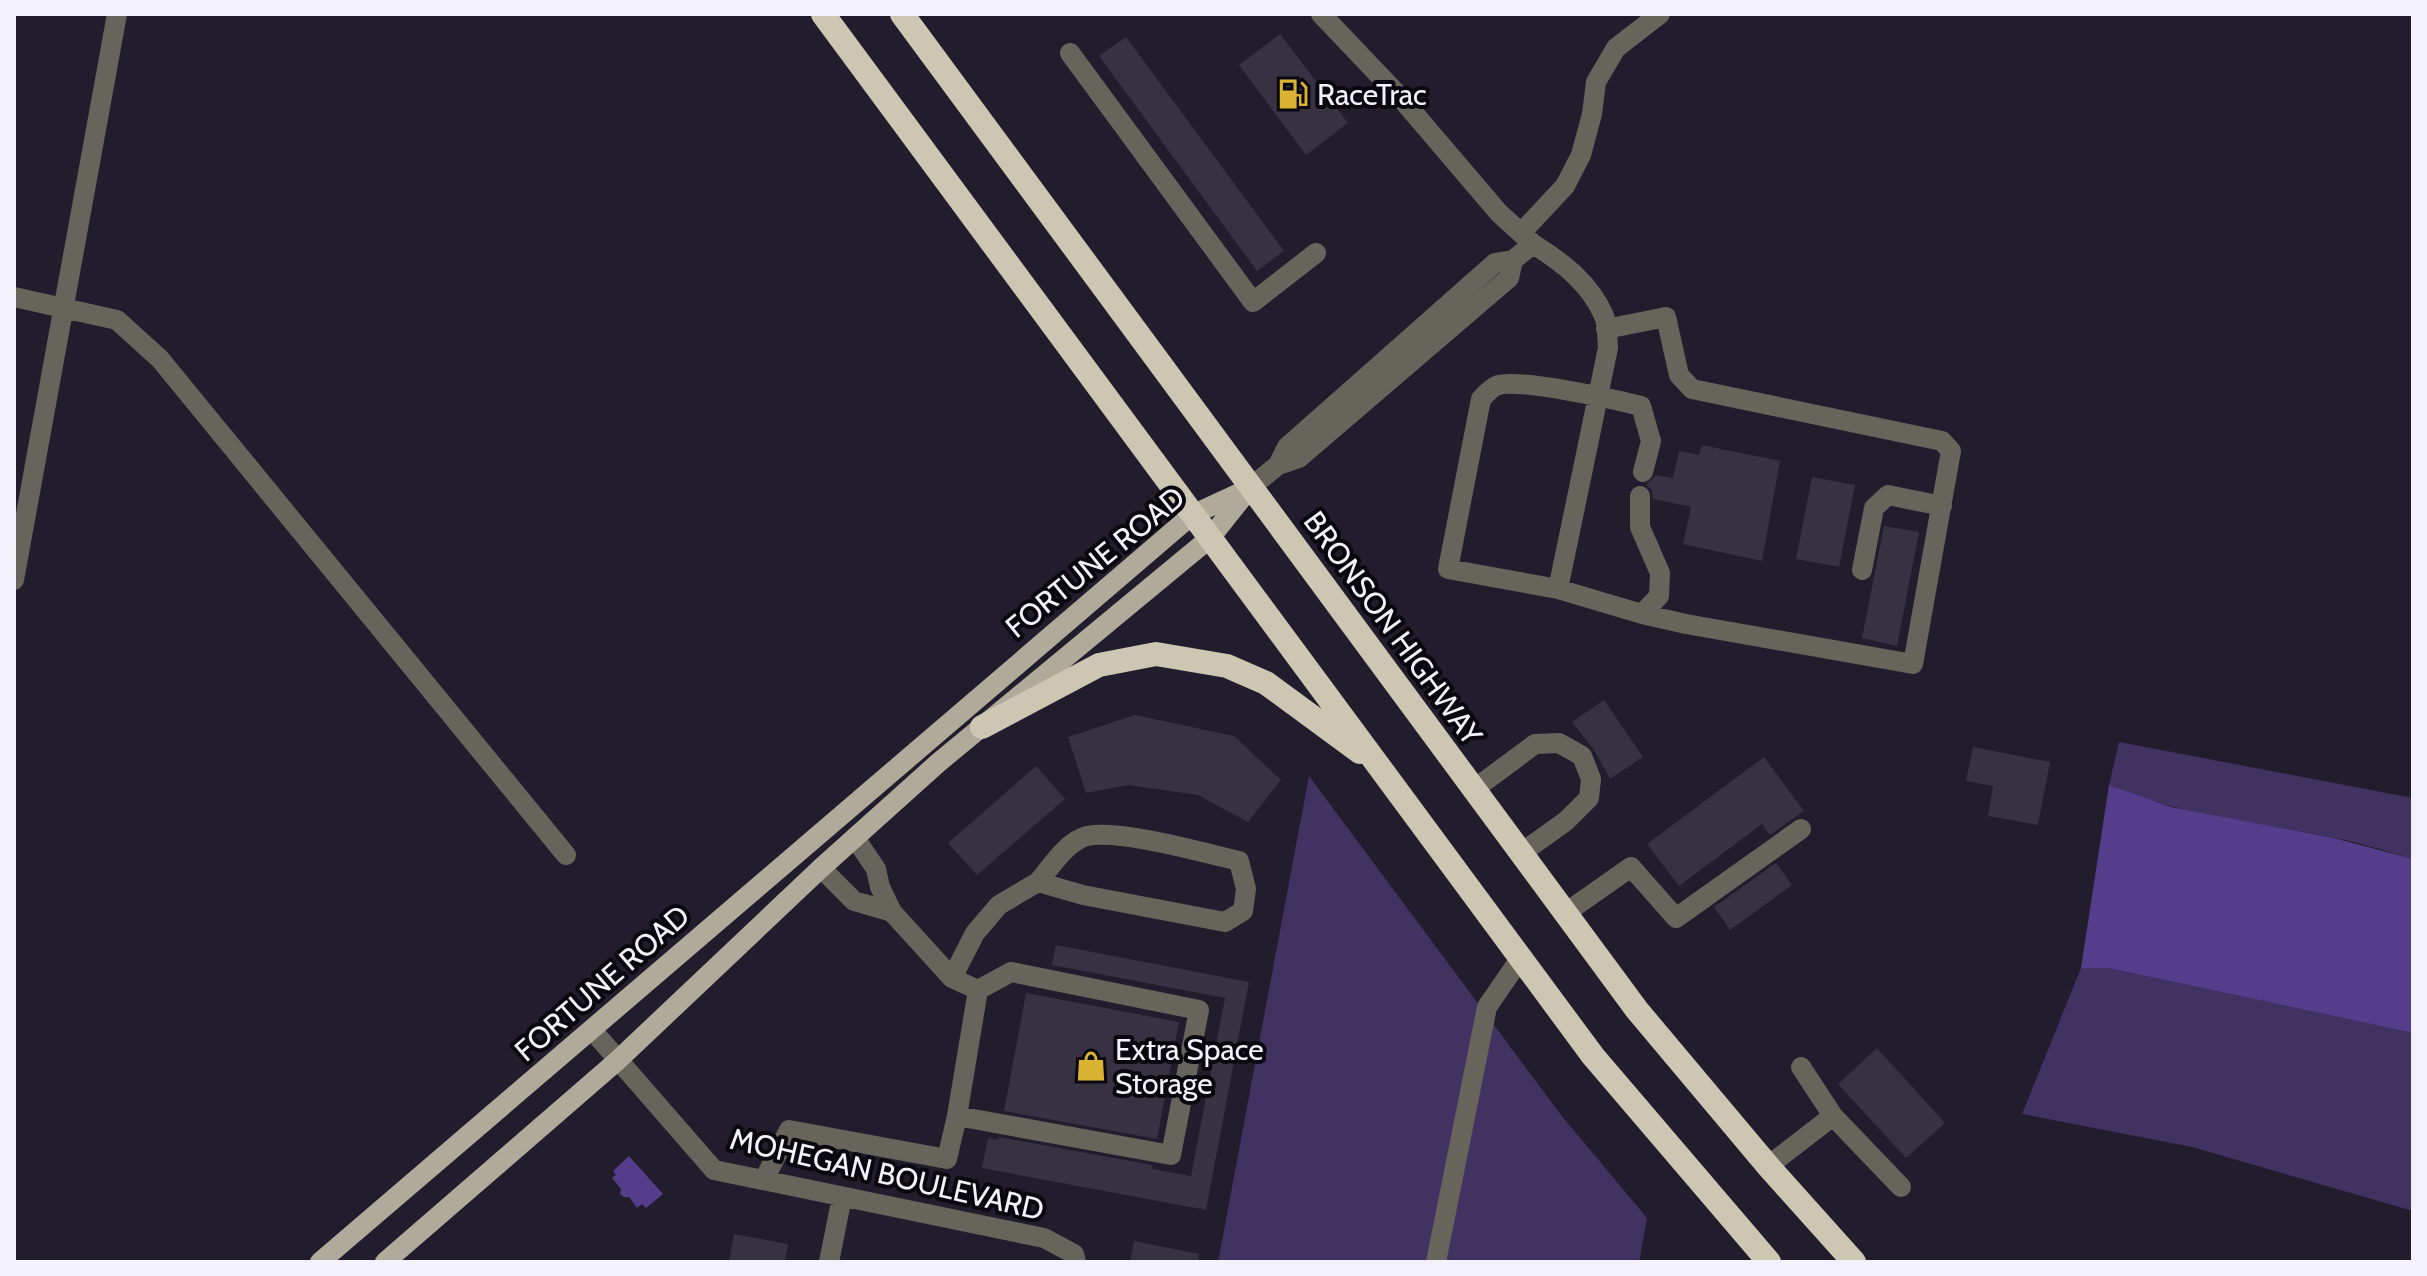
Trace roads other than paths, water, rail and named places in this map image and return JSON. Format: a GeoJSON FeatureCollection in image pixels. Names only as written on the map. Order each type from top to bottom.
{"type":"FeatureCollection","features":[{"type":"Feature","properties":{"kind":"highway"},"geometry":{"type":"LineString","coordinates":[[823,14],[1593,1056],[1670,1150],[1769,1262]]}},
{"type":"Feature","properties":{"kind":"highway","name":"BRONSON HIGHWAY"},"geometry":{"type":"LineString","coordinates":[[902,14],[1637,1010],[1768,1166],[1854,1262]]}},
{"type":"Feature","properties":{"kind":"highway"},"geometry":{"type":"LineString","coordinates":[[982,727],[1099,665],[1156,654],[1227,666],[1266,683],[1381,768]]}},
{"type":"Feature","properties":{"kind":"main road","name":"FORTUNE ROAD"},"geometry":{"type":"LineString","coordinates":[[320,1262],[1192,515],[1250,488]]}},
{"type":"Feature","properties":{"kind":"main road","name":"FORTUNE ROAD"},"geometry":{"type":"LineString","coordinates":[[385,1262],[617,1061],[855,838],[982,727],[1210,538],[1250,488]]}},
{"type":"Feature","properties":{"kind":"street"},"geometry":{"type":"LineString","coordinates":[[14,580],[117,14]]}},
{"type":"Feature","properties":{"kind":"street"},"geometry":{"type":"LineString","coordinates":[[1321,14],[1400,97],[1499,213],[1527,238],[1565,264],[1590,293],[1605,318],[1608,348],[1558,589]]}},
{"type":"Feature","properties":{"kind":"street"},"geometry":{"type":"LineString","coordinates":[[1250,488],[1278,465],[1287,447],[1495,263],[1513,260],[1565,186],[1581,155],[1592,114],[1596,82],[1616,48],[1660,14]]}},
{"type":"Feature","properties":{"kind":"street"},"geometry":{"type":"LineString","coordinates":[[1070,53],[1253,302],[1316,253]]}},
{"type":"Feature","properties":{"kind":"street"},"geometry":{"type":"LineString","coordinates":[[14,297],[117,320],[160,359],[566,855]]}},
{"type":"Feature","properties":{"kind":"street"},"geometry":{"type":"LineString","coordinates":[[1606,329],[1666,317],[1679,375],[1692,389],[1942,441],[1951,451],[1913,664],[1642,614],[1558,589],[1448,569],[1481,399],[1496,386],[1513,383],[1641,406],[1651,441],[1646,463],[1633,471],[1628,501],[1630,509],[1638,517]]}},
{"type":"Feature","properties":{"kind":"street"},"geometry":{"type":"LineString","coordinates":[[1862,570],[1874,508],[1880,500],[1888,495],[1942,506]]}},
{"type":"Feature","properties":{"kind":"street"},"geometry":{"type":"LineString","coordinates":[[1640,496],[1640,527],[1660,573],[1659,596],[1642,614]]}},
{"type":"Feature","properties":{"kind":"street"},"geometry":{"type":"LineString","coordinates":[[1473,790],[1535,744],[1559,743],[1582,756],[1591,779],[1589,798],[1566,821],[1520,854]]}},
{"type":"Feature","properties":{"kind":"street"},"geometry":{"type":"LineString","coordinates":[[1564,914],[1631,867],[1676,918],[1801,829]]}},
{"type":"Feature","properties":{"kind":"street"},"geometry":{"type":"LineString","coordinates":[[952,978],[975,933],[999,905],[1038,882],[1062,853],[1085,836],[1110,836],[1174,845],[1239,861],[1246,889],[1243,911],[1225,922],[1083,895],[1038,882]]}},
{"type":"Feature","properties":{"kind":"street"},"geometry":{"type":"LineString","coordinates":[[855,838],[876,869],[880,887],[892,912],[952,978],[978,990]]}},
{"type":"Feature","properties":{"kind":"street"},"geometry":{"type":"LineString","coordinates":[[821,868],[854,901],[892,912]]}},
{"type":"Feature","properties":{"kind":"street"},"geometry":{"type":"LineString","coordinates":[[1436,1262],[1487,1007],[1520,959]]}},
{"type":"Feature","properties":{"kind":"street"},"geometry":{"type":"LineString","coordinates":[[957,1116],[1171,1155],[1199,1010],[1011,972],[978,990]]}},
{"type":"Feature","properties":{"kind":"street"},"geometry":{"type":"LineString","coordinates":[[764,1180],[789,1130],[947,1159],[978,990]]}},
{"type":"Feature","properties":{"kind":"street","name":"MOHEGAN BOULEVARD"},"geometry":{"type":"LineString","coordinates":[[593,1031],[714,1170],[1044,1238],[1074,1254],[1076,1262]]}},
{"type":"Feature","properties":{"kind":"street"},"geometry":{"type":"LineString","coordinates":[[1801,1067],[1833,1116],[1901,1187]]}},
{"type":"Feature","properties":{"kind":"street"},"geometry":{"type":"LineString","coordinates":[[1768,1166],[1833,1116]]}},
{"type":"Feature","properties":{"kind":"street"},"geometry":{"type":"LineString","coordinates":[[829,1262],[842,1197]]}},
{"type":"Feature","properties":{"kind":"place","name":"RaceTrac"},"geometry":{"type":"Point","coordinates":[1293,94]}},
{"type":"Feature","properties":{"kind":"place","name":"Extra Space Storage"},"geometry":{"type":"Point","coordinates":[1091,1066]}}]}
